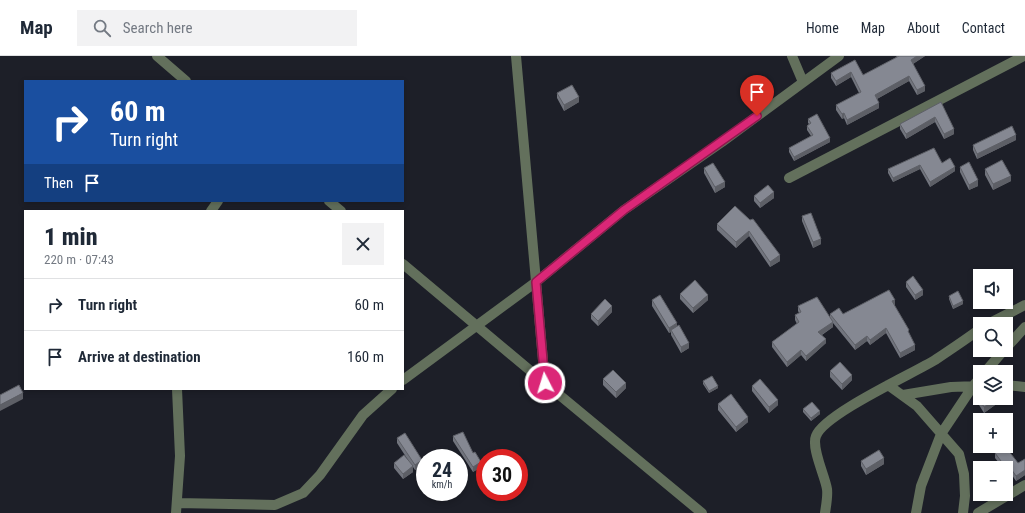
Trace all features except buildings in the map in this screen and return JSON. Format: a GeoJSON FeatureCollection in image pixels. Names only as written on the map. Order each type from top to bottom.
{"type":"FeatureCollection","features":[{"type":"Feature","properties":{"kind":"street"},"geometry":{"type":"LineString","coordinates":[[157,56],[185,80]]}},
{"type":"Feature","properties":{"kind":"street"},"geometry":{"type":"LineString","coordinates":[[516,56],[545,383]]}},
{"type":"Feature","properties":{"kind":"street"},"geometry":{"type":"LineString","coordinates":[[792,56],[803,82]]}},
{"type":"Feature","properties":{"kind":"street"},"geometry":{"type":"LineString","coordinates":[[404,379],[536,282],[624,210],[722,142],[839,56]]}},
{"type":"Feature","properties":{"kind":"street"},"geometry":{"type":"LineString","coordinates":[[789,178],[1024,56]]}},
{"type":"Feature","properties":{"kind":"street"},"geometry":{"type":"LineString","coordinates":[[330,202],[340,210]]}},
{"type":"Feature","properties":{"kind":"street"},"geometry":{"type":"LineString","coordinates":[[404,265],[702,513]]}},
{"type":"Feature","properties":{"kind":"street"},"geometry":{"type":"LineString","coordinates":[[1002,317],[1025,305]]}},
{"type":"Feature","properties":{"kind":"street"},"geometry":{"type":"LineString","coordinates":[[1013,340],[1025,327]]}},
{"type":"Feature","properties":{"kind":"street"},"geometry":{"type":"LineString","coordinates":[[825,513],[828,491],[816,451],[816,436],[827,421],[934,360],[973,334]]}},
{"type":"Feature","properties":{"kind":"street"},"geometry":{"type":"LineString","coordinates":[[991,365],[998,357]]}},
{"type":"Feature","properties":{"kind":"street"},"geometry":{"type":"LineString","coordinates":[[888,385],[917,406],[959,454],[964,474],[965,496],[963,513]]}},
{"type":"Feature","properties":{"kind":"street"},"geometry":{"type":"LineString","coordinates":[[903,395],[951,387],[973,386]]}},
{"type":"Feature","properties":{"kind":"street"},"geometry":{"type":"LineString","coordinates":[[1013,386],[1025,387]]}},
{"type":"Feature","properties":{"kind":"street"},"geometry":{"type":"LineString","coordinates":[[177,390],[180,456],[177,508],[275,505],[303,493],[320,475],[363,415],[391,390]]}},
{"type":"Feature","properties":{"kind":"street"},"geometry":{"type":"LineString","coordinates":[[916,513],[921,486],[941,434],[973,390]]}},
{"type":"Feature","properties":{"kind":"street"},"geometry":{"type":"LineString","coordinates":[[978,513],[1025,486]]}},
{"type":"Feature","properties":{"kind":"route"},"geometry":{"type":"LineString","coordinates":[[545,383],[536,282],[624,210],[757,116]]}}]}
